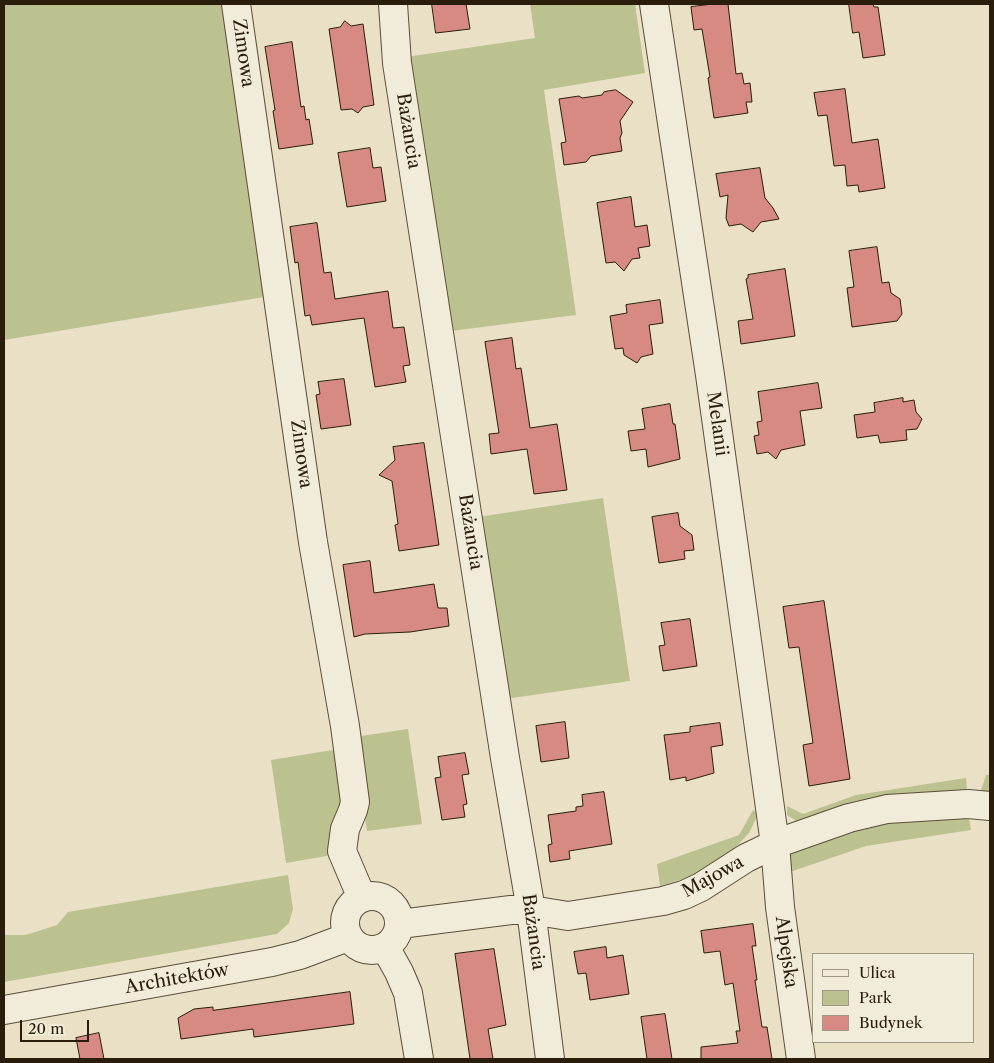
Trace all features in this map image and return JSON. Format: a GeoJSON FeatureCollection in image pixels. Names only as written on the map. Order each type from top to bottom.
{"type":"FeatureCollection","features":[{"type":"Feature","properties":{"kind":"street","name":"Zimowa"},"geometry":{"type":"LineString","coordinates":[[236,4],[313,542],[345,726],[355,802],[345,829],[342,851],[362,898]]}},
{"type":"Feature","properties":{"kind":"street","name":"Bażancia"},"geometry":{"type":"LineString","coordinates":[[394,4],[397,63],[505,758],[531,910],[550,1059]]}},
{"type":"Feature","properties":{"kind":"street","name":"Melanii"},"geometry":{"type":"LineString","coordinates":[[654,4],[713,394],[775,844]]}},
{"type":"Feature","properties":{"kind":"street","name":"Majowa"},"geometry":{"type":"LineString","coordinates":[[400,924],[511,910],[531,910],[568,916],[662,901],[684,895],[701,887],[746,858],[775,844],[849,818],[887,809],[968,804],[990,806]]}},
{"type":"Feature","properties":{"kind":"street","name":"Alpejska"},"geometry":{"type":"LineString","coordinates":[[775,844],[780,906],[801,1059]]}},
{"type":"Feature","properties":{"kind":"street"},"geometry":{"type":"LineString","coordinates":[[377,896],[390,902],[399,916],[400,924],[394,939],[385,947],[371,951],[362,949],[348,937],[345,919],[348,910],[354,903],[362,898],[377,896]]}},
{"type":"Feature","properties":{"kind":"street","name":"Architektów"},"geometry":{"type":"LineString","coordinates":[[4,1010],[272,962],[300,955],[348,937]]}},
{"type":"Feature","properties":{"kind":"street"},"geometry":{"type":"LineString","coordinates":[[385,947],[399,972],[408,994],[419,1059]]}},
{"type":"Feature","properties":{"kind":"green space"},"geometry":{"type":"Polygon","coordinates":[[[4,4],[228,4],[270,296],[4,340],[4,4]]]}},
{"type":"Feature","properties":{"kind":"green space"},"geometry":{"type":"Polygon","coordinates":[[[530,4],[635,4],[645,73],[544,90],[576,315],[451,331],[406,57],[535,38],[530,4]]]}},
{"type":"Feature","properties":{"kind":"green space"},"geometry":{"type":"Polygon","coordinates":[[[603,498],[630,681],[505,699],[478,517],[603,498]]]}},
{"type":"Feature","properties":{"kind":"green space"},"geometry":{"type":"Polygon","coordinates":[[[408,729],[422,824],[367,831],[354,737],[408,729]]]}},
{"type":"Feature","properties":{"kind":"green space"},"geometry":{"type":"Polygon","coordinates":[[[339,749],[346,809],[338,820],[331,836],[332,855],[286,863],[271,760],[339,749]]]}},
{"type":"Feature","properties":{"kind":"green space"},"geometry":{"type":"Polygon","coordinates":[[[986,775],[990,775],[990,796],[986,796],[981,790],[986,775]]]}},
{"type":"Feature","properties":{"kind":"green space"},"geometry":{"type":"Polygon","coordinates":[[[966,778],[967,788],[962,794],[798,822],[787,815],[787,806],[803,814],[856,795],[966,778]]]}},
{"type":"Feature","properties":{"kind":"green space"},"geometry":{"type":"Polygon","coordinates":[[[753,810],[758,814],[749,833],[733,850],[696,875],[660,886],[657,864],[739,835],[753,810]]]}},
{"type":"Feature","properties":{"kind":"green space"},"geometry":{"type":"Polygon","coordinates":[[[923,818],[969,818],[971,830],[866,846],[787,873],[787,861],[790,855],[808,845],[840,834],[887,821],[923,818]]]}},
{"type":"Feature","properties":{"kind":"green space"},"geometry":{"type":"Polygon","coordinates":[[[288,875],[293,909],[289,923],[277,934],[4,982],[4,935],[26,935],[57,925],[68,912],[288,875]]]}},
{"type":"Feature","properties":{"kind":"building"},"geometry":{"type":"Polygon","coordinates":[[[432,4],[466,4],[470,29],[436,33],[432,4]]]}},
{"type":"Feature","properties":{"kind":"building"},"geometry":{"type":"Polygon","coordinates":[[[728,4],[736,74],[742,73],[744,84],[750,83],[752,102],[746,102],[748,113],[714,118],[708,78],[710,77],[702,29],[694,30],[691,7],[728,4]]]}},
{"type":"Feature","properties":{"kind":"building"},"geometry":{"type":"Polygon","coordinates":[[[849,4],[873,4],[874,7],[878,7],[885,55],[863,58],[859,32],[853,33],[849,4]]]}},
{"type":"Feature","properties":{"kind":"building"},"geometry":{"type":"Polygon","coordinates":[[[345,21],[351,26],[363,24],[374,105],[363,107],[358,113],[352,109],[341,110],[329,29],[340,27],[345,21]]]}},
{"type":"Feature","properties":{"kind":"building"},"geometry":{"type":"Polygon","coordinates":[[[292,42],[301,107],[304,106],[306,120],[309,119],[313,144],[279,149],[265,47],[292,42]]]}},
{"type":"Feature","properties":{"kind":"building"},"geometry":{"type":"Polygon","coordinates":[[[845,89],[852,143],[878,139],[885,188],[859,192],[858,185],[847,186],[845,165],[834,166],[827,115],[818,116],[814,93],[845,89]]]}},
{"type":"Feature","properties":{"kind":"building"},"geometry":{"type":"Polygon","coordinates":[[[616,90],[633,102],[620,121],[622,151],[591,156],[586,162],[564,165],[561,143],[566,142],[559,99],[602,95],[604,92],[616,90]]]}},
{"type":"Feature","properties":{"kind":"building"},"geometry":{"type":"Polygon","coordinates":[[[370,148],[373,168],[381,167],[386,201],[347,207],[338,153],[370,148]]]}},
{"type":"Feature","properties":{"kind":"building"},"geometry":{"type":"Polygon","coordinates":[[[760,168],[765,198],[779,219],[761,222],[753,232],[741,224],[729,226],[726,218],[728,195],[720,197],[716,174],[760,168]]]}},
{"type":"Feature","properties":{"kind":"building"},"geometry":{"type":"Polygon","coordinates":[[[631,197],[635,227],[647,225],[650,246],[638,248],[640,258],[632,259],[624,271],[615,262],[606,263],[597,203],[631,197]]]}},
{"type":"Feature","properties":{"kind":"building"},"geometry":{"type":"Polygon","coordinates":[[[317,223],[324,273],[331,272],[335,299],[388,291],[393,328],[404,327],[410,365],[403,366],[406,382],[375,387],[364,318],[312,325],[310,315],[305,316],[298,262],[295,263],[290,227],[317,223]]]}},
{"type":"Feature","properties":{"kind":"building"},"geometry":{"type":"Polygon","coordinates":[[[877,247],[882,283],[889,282],[891,293],[900,299],[902,314],[897,321],[852,327],[847,288],[854,287],[849,251],[877,247]]]}},
{"type":"Feature","properties":{"kind":"building"},"geometry":{"type":"Polygon","coordinates":[[[785,269],[795,336],[741,344],[738,321],[753,319],[746,279],[748,275],[785,269]]]}},
{"type":"Feature","properties":{"kind":"building"},"geometry":{"type":"Polygon","coordinates":[[[660,300],[663,323],[649,325],[653,354],[641,357],[637,363],[624,355],[623,348],[615,349],[610,316],[627,313],[626,305],[660,300]]]}},
{"type":"Feature","properties":{"kind":"building"},"geometry":{"type":"Polygon","coordinates":[[[512,338],[516,369],[521,368],[530,428],[557,424],[567,490],[534,494],[527,449],[491,454],[489,434],[499,433],[485,342],[512,338]]]}},
{"type":"Feature","properties":{"kind":"building"},"geometry":{"type":"Polygon","coordinates":[[[344,379],[351,425],[321,429],[316,395],[320,394],[318,382],[344,379]]]}},
{"type":"Feature","properties":{"kind":"building"},"geometry":{"type":"Polygon","coordinates":[[[818,383],[822,408],[800,411],[805,445],[781,450],[776,459],[768,452],[757,454],[754,436],[759,435],[757,422],[762,421],[758,392],[818,383]]]}},
{"type":"Feature","properties":{"kind":"building"},"geometry":{"type":"Polygon","coordinates":[[[903,398],[903,402],[914,400],[916,412],[922,419],[917,429],[906,430],[907,440],[880,443],[878,435],[857,438],[854,415],[875,412],[874,403],[903,398]]]}},
{"type":"Feature","properties":{"kind":"building"},"geometry":{"type":"Polygon","coordinates":[[[670,404],[680,459],[648,467],[646,449],[631,451],[628,431],[645,429],[642,409],[670,404]]]}},
{"type":"Feature","properties":{"kind":"building"},"geometry":{"type":"Polygon","coordinates":[[[424,443],[439,545],[399,551],[395,525],[398,524],[392,481],[379,475],[395,460],[393,447],[424,443]]]}},
{"type":"Feature","properties":{"kind":"building"},"geometry":{"type":"Polygon","coordinates":[[[678,513],[680,526],[692,535],[694,550],[684,551],[685,559],[659,563],[652,517],[678,513]]]}},
{"type":"Feature","properties":{"kind":"building"},"geometry":{"type":"Polygon","coordinates":[[[370,561],[374,593],[434,584],[438,608],[447,608],[449,626],[410,632],[365,634],[354,637],[343,565],[370,561]]]}},
{"type":"Feature","properties":{"kind":"building"},"geometry":{"type":"Polygon","coordinates":[[[824,601],[850,779],[809,786],[803,745],[813,743],[799,647],[789,648],[783,607],[824,601]]]}},
{"type":"Feature","properties":{"kind":"building"},"geometry":{"type":"Polygon","coordinates":[[[690,619],[697,666],[663,671],[659,646],[665,645],[661,623],[690,619]]]}},
{"type":"Feature","properties":{"kind":"building"},"geometry":{"type":"Polygon","coordinates":[[[565,722],[569,758],[541,762],[536,726],[565,722]]]}},
{"type":"Feature","properties":{"kind":"building"},"geometry":{"type":"Polygon","coordinates":[[[720,723],[723,745],[711,747],[714,773],[686,781],[686,777],[670,780],[664,735],[690,732],[690,727],[720,723]]]}},
{"type":"Feature","properties":{"kind":"building"},"geometry":{"type":"Polygon","coordinates":[[[465,753],[469,774],[462,775],[467,804],[463,805],[465,817],[442,820],[435,778],[441,777],[438,757],[465,753]]]}},
{"type":"Feature","properties":{"kind":"building"},"geometry":{"type":"Polygon","coordinates":[[[604,792],[612,844],[569,851],[570,859],[550,862],[548,845],[552,844],[548,815],[576,811],[576,807],[583,806],[582,795],[604,792]]]}},
{"type":"Feature","properties":{"kind":"building"},"geometry":{"type":"Polygon","coordinates":[[[753,924],[756,946],[752,946],[757,980],[755,980],[762,1027],[767,1027],[772,1059],[701,1059],[701,1047],[738,1043],[736,1031],[740,1031],[733,983],[725,985],[720,951],[704,953],[701,931],[753,924]]]}},
{"type":"Feature","properties":{"kind":"building"},"geometry":{"type":"Polygon","coordinates":[[[606,947],[607,958],[623,955],[629,994],[590,1000],[586,973],[578,974],[574,952],[606,947]]]}},
{"type":"Feature","properties":{"kind":"building"},"geometry":{"type":"Polygon","coordinates":[[[494,949],[506,1025],[488,1029],[493,1059],[470,1059],[455,954],[494,949]]]}},
{"type":"Feature","properties":{"kind":"building"},"geometry":{"type":"Polygon","coordinates":[[[350,992],[354,1024],[254,1037],[253,1029],[181,1039],[178,1018],[194,1009],[213,1007],[213,1010],[350,992]]]}},
{"type":"Feature","properties":{"kind":"building"},"geometry":{"type":"Polygon","coordinates":[[[665,1014],[672,1059],[647,1059],[641,1017],[665,1014]]]}},
{"type":"Feature","properties":{"kind":"building"},"geometry":{"type":"Polygon","coordinates":[[[99,1033],[104,1059],[80,1059],[76,1038],[99,1033]]]}}]}
